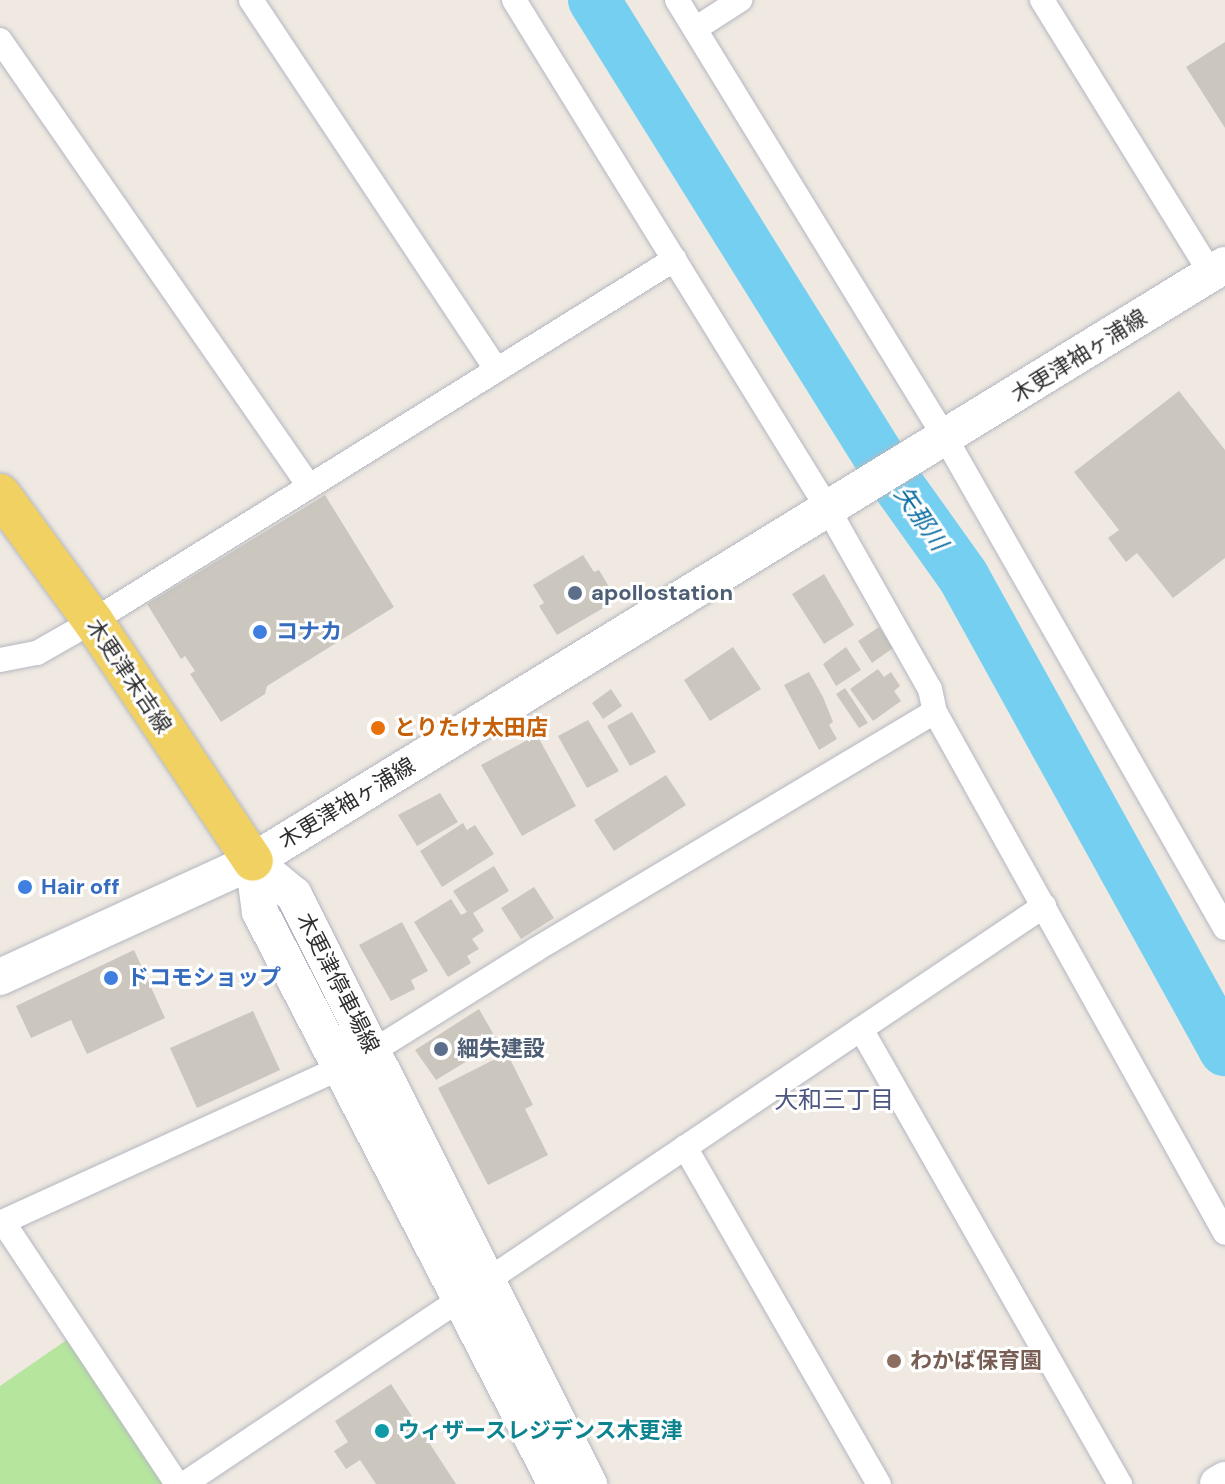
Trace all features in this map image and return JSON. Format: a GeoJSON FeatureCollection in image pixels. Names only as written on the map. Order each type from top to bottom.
{"type":"FeatureCollection","features":[{"type":"Feature","properties":{"kind":"main road","name":"木更津袖ヶ浦線"},"geometry":{"type":"LineString","coordinates":[[0,977],[253,861],[1218,270]]}},
{"type":"Feature","properties":{"kind":"main road","name":"木更津末吉線"},"geometry":{"type":"LineString","coordinates":[[0,494],[93,621],[253,861]]}},
{"type":"Feature","properties":{"kind":"main road","name":"木更津停車場線"},"geometry":{"type":"LineString","coordinates":[[253,861],[294,895],[373,1051],[556,1484]]}},
{"type":"Feature","properties":{"kind":"main road","name":"木更津停車場線"},"geometry":{"type":"LineString","coordinates":[[253,861],[260,912],[340,1068],[589,1484]]}},
{"type":"Feature","properties":{"kind":"main road"},"geometry":{"type":"LineString","coordinates":[[1218,1484],[1225,1480]]}},
{"type":"Feature","properties":{"kind":"street"},"geometry":{"type":"LineString","coordinates":[[251,0],[497,370]]}},
{"type":"Feature","properties":{"kind":"street"},"geometry":{"type":"LineString","coordinates":[[514,0],[675,259],[836,505],[930,689],[935,712],[1225,1233]]}},
{"type":"Feature","properties":{"kind":"street"},"geometry":{"type":"LineString","coordinates":[[677,0],[1225,928]]}},
{"type":"Feature","properties":{"kind":"street"},"geometry":{"type":"LineString","coordinates":[[695,29],[740,0]]}},
{"type":"Feature","properties":{"kind":"street"},"geometry":{"type":"LineString","coordinates":[[1042,0],[1218,270]]}},
{"type":"Feature","properties":{"kind":"street"},"geometry":{"type":"LineString","coordinates":[[0,40],[309,486]]}},
{"type":"Feature","properties":{"kind":"street"},"geometry":{"type":"LineString","coordinates":[[0,660],[37,653],[93,621],[675,259]]}},
{"type":"Feature","properties":{"kind":"street"},"geometry":{"type":"LineString","coordinates":[[373,1051],[535,950],[935,712]]}},
{"type":"Feature","properties":{"kind":"street"},"geometry":{"type":"LineString","coordinates":[[184,1484],[1044,906]]}},
{"type":"Feature","properties":{"kind":"street"},"geometry":{"type":"LineString","coordinates":[[861,1029],[1120,1484]]}},
{"type":"Feature","properties":{"kind":"street"},"geometry":{"type":"LineString","coordinates":[[177,1484],[2,1222],[340,1068]]}},
{"type":"Feature","properties":{"kind":"street"},"geometry":{"type":"LineString","coordinates":[[685,1147],[879,1484]]}},
{"type":"Feature","properties":{"kind":"green space"},"geometry":{"type":"Polygon","coordinates":[[[68,1339],[167,1484],[0,1484],[0,1386],[68,1339]]]}},
{"type":"Feature","properties":{"kind":"building"},"geometry":{"type":"Polygon","coordinates":[[[1225,42],[1225,128],[1186,67],[1225,42]]]}},
{"type":"Feature","properties":{"kind":"building"},"geometry":{"type":"Polygon","coordinates":[[[1179,391],[1225,450],[1225,558],[1173,598],[1137,553],[1126,562],[1108,538],[1119,530],[1074,472],[1179,391]]]}},
{"type":"Feature","properties":{"kind":"building","name":"コナカ"},"geometry":{"type":"Polygon","coordinates":[[[325,495],[394,607],[267,686],[265,694],[221,722],[190,674],[195,671],[185,656],[181,659],[147,604],[325,495]]]}},
{"type":"Feature","properties":{"kind":"building"},"geometry":{"type":"Polygon","coordinates":[[[583,555],[594,572],[599,570],[617,600],[557,635],[539,606],[544,603],[533,585],[583,555]]]}},
{"type":"Feature","properties":{"kind":"building"},"geometry":{"type":"Polygon","coordinates":[[[824,574],[854,625],[824,644],[792,594],[824,574]]]}},
{"type":"Feature","properties":{"kind":"building"},"geometry":{"type":"Polygon","coordinates":[[[879,627],[893,648],[872,663],[858,641],[879,627]]]}},
{"type":"Feature","properties":{"kind":"building"},"geometry":{"type":"Polygon","coordinates":[[[733,647],[761,689],[710,721],[684,680],[733,647]]]}},
{"type":"Feature","properties":{"kind":"building"},"geometry":{"type":"Polygon","coordinates":[[[846,647],[861,670],[836,686],[823,664],[846,647]]]}},
{"type":"Feature","properties":{"kind":"building"},"geometry":{"type":"Polygon","coordinates":[[[878,669],[884,677],[891,672],[900,686],[894,691],[901,701],[873,721],[850,689],[878,669]]]}},
{"type":"Feature","properties":{"kind":"building"},"geometry":{"type":"Polygon","coordinates":[[[809,672],[823,697],[833,722],[829,725],[837,739],[819,750],[784,685],[809,672]]]}},
{"type":"Feature","properties":{"kind":"building"},"geometry":{"type":"Polygon","coordinates":[[[845,688],[868,723],[859,728],[836,694],[845,688]]]}},
{"type":"Feature","properties":{"kind":"building"},"geometry":{"type":"Polygon","coordinates":[[[611,689],[622,706],[603,719],[592,703],[611,689]]]}},
{"type":"Feature","properties":{"kind":"building"},"geometry":{"type":"Polygon","coordinates":[[[632,712],[656,752],[630,766],[607,726],[632,712]]]}},
{"type":"Feature","properties":{"kind":"building"},"geometry":{"type":"Polygon","coordinates":[[[588,720],[619,771],[587,788],[558,736],[588,720]]]}},
{"type":"Feature","properties":{"kind":"building"},"geometry":{"type":"Polygon","coordinates":[[[537,735],[576,806],[522,836],[481,765],[537,735]]]}},
{"type":"Feature","properties":{"kind":"building"},"geometry":{"type":"Polygon","coordinates":[[[666,775],[686,805],[614,851],[594,820],[666,775]]]}},
{"type":"Feature","properties":{"kind":"building"},"geometry":{"type":"Polygon","coordinates":[[[440,793],[458,822],[417,846],[398,815],[440,793]]]}},
{"type":"Feature","properties":{"kind":"building"},"geometry":{"type":"Polygon","coordinates":[[[463,823],[467,830],[475,825],[494,854],[442,887],[420,851],[463,823]]]}},
{"type":"Feature","properties":{"kind":"building"},"geometry":{"type":"Polygon","coordinates":[[[494,866],[509,891],[473,913],[484,931],[472,939],[479,949],[467,956],[471,963],[448,977],[414,922],[451,899],[461,915],[467,912],[453,891],[494,866]]]}},
{"type":"Feature","properties":{"kind":"building"},"geometry":{"type":"Polygon","coordinates":[[[534,887],[554,918],[521,939],[501,908],[534,887]]]}},
{"type":"Feature","properties":{"kind":"building"},"geometry":{"type":"Polygon","coordinates":[[[402,922],[428,971],[411,980],[415,989],[391,1001],[359,945],[402,922]]]}},
{"type":"Feature","properties":{"kind":"building","name":"ドコモショップ"},"geometry":{"type":"Polygon","coordinates":[[[134,950],[165,1018],[87,1054],[71,1020],[31,1038],[16,1006],[134,950]]]}},
{"type":"Feature","properties":{"kind":"building"},"geometry":{"type":"Polygon","coordinates":[[[479,1009],[498,1042],[436,1080],[415,1050],[479,1009]]]}},
{"type":"Feature","properties":{"kind":"building"},"geometry":{"type":"Polygon","coordinates":[[[253,1011],[280,1070],[197,1108],[170,1048],[253,1011]]]}},
{"type":"Feature","properties":{"kind":"building"},"geometry":{"type":"Polygon","coordinates":[[[507,1053],[533,1105],[525,1109],[548,1155],[488,1185],[438,1088],[507,1053]]]}},
{"type":"Feature","properties":{"kind":"building","name":"ウィザースレジデンス木更津"},"geometry":{"type":"Polygon","coordinates":[[[391,1384],[456,1484],[376,1484],[360,1460],[346,1469],[334,1451],[348,1442],[335,1421],[391,1384]]]}},
{"type":"Feature","properties":{"kind":"waterway","name":"矢那川"},"geometry":{"type":"LineString","coordinates":[[594,0],[886,468],[963,576],[1225,1050]]}},
{"type":"Feature","properties":{"kind":"place","name":"apollostation"},"geometry":{"type":"Point","coordinates":[575,593]}},
{"type":"Feature","properties":{"kind":"place","name":"コナカ"},"geometry":{"type":"Point","coordinates":[260,632]}},
{"type":"Feature","properties":{"kind":"place","name":"とりたけ太田店"},"geometry":{"type":"Point","coordinates":[378,728]}},
{"type":"Feature","properties":{"kind":"place","name":"Hair off"},"geometry":{"type":"Point","coordinates":[25,887]}},
{"type":"Feature","properties":{"kind":"place","name":"ドコモショップ"},"geometry":{"type":"Point","coordinates":[111,978]}},
{"type":"Feature","properties":{"kind":"place","name":"細失建設"},"geometry":{"type":"Point","coordinates":[441,1049]}},
{"type":"Feature","properties":{"kind":"place","name":"わかば保育園"},"geometry":{"type":"Point","coordinates":[894,1361]}},
{"type":"Feature","properties":{"kind":"place","name":"ウィザースレジデンス木更津"},"geometry":{"type":"Point","coordinates":[382,1431]}},
{"type":"Feature","properties":{"kind":"district","name":"大和三丁目"},"geometry":{"type":"Point","coordinates":[834,1100]}}]}
